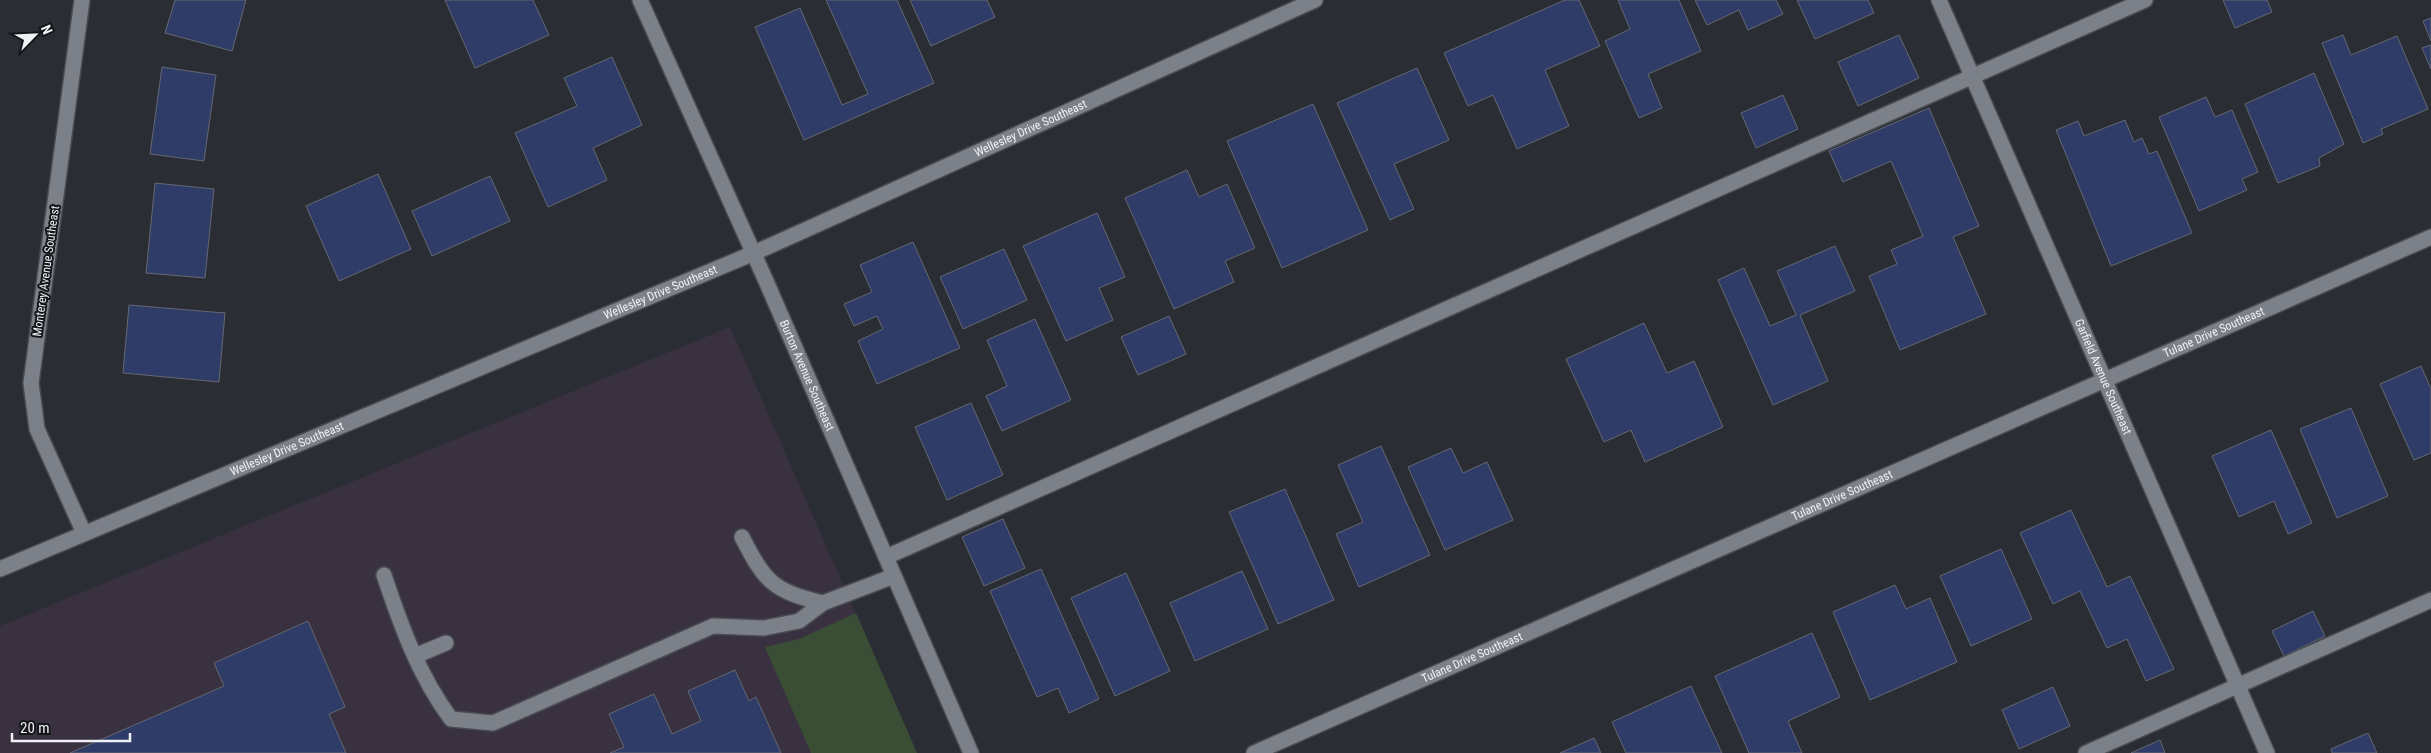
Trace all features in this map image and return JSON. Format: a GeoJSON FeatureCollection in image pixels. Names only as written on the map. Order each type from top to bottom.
{"type":"FeatureCollection","features":[{"type":"Feature","properties":{"kind":"street","name":"Monterey Avenue Southeast"},"geometry":{"type":"LineString","coordinates":[[82,0],[31,383],[37,429],[84,533]]}},
{"type":"Feature","properties":{"kind":"street","name":"Burton Avenue Southeast"},"geometry":{"type":"LineString","coordinates":[[640,0],[754,253],[971,753]]}},
{"type":"Feature","properties":{"kind":"street","name":"Wellesley Drive Southeast"},"geometry":{"type":"LineString","coordinates":[[0,569],[754,253],[1315,0]]}},
{"type":"Feature","properties":{"kind":"street","name":"Garfield Avenue Southeast"},"geometry":{"type":"LineString","coordinates":[[1939,0],[2267,753]]}},
{"type":"Feature","properties":{"kind":"street"},"geometry":{"type":"LineString","coordinates":[[886,557],[2145,0]]}},
{"type":"Feature","properties":{"kind":"street","name":"Tulane Drive Southeast"},"geometry":{"type":"LineString","coordinates":[[1254,753],[2431,237]]}},
{"type":"Feature","properties":{"kind":"street"},"geometry":{"type":"LineString","coordinates":[[742,537],[757,566],[770,582],[793,596],[823,603]]}},
{"type":"Feature","properties":{"kind":"street"},"geometry":{"type":"LineString","coordinates":[[384,576],[400,624],[433,694],[452,719],[493,723],[713,626],[764,628],[799,622],[823,603],[894,576]]}},
{"type":"Feature","properties":{"kind":"street"},"geometry":{"type":"LineString","coordinates":[[2086,753],[2431,600]]}},
{"type":"Feature","properties":{"kind":"street"},"geometry":{"type":"LineString","coordinates":[[415,656],[446,643]]}},
{"type":"Feature","properties":{"kind":"shaded area"},"geometry":{"type":"Polygon","coordinates":[[[730,327],[917,753],[0,753],[0,626],[730,327]]]}},
{"type":"Feature","properties":{"kind":"green space"},"geometry":{"type":"Polygon","coordinates":[[[856,613],[917,753],[811,753],[765,647],[799,639],[856,613]]]}},
{"type":"Feature","properties":{"kind":"building"},"geometry":{"type":"Polygon","coordinates":[[[175,0],[246,0],[232,51],[165,33],[175,0]]]}},
{"type":"Feature","properties":{"kind":"building"},"geometry":{"type":"Polygon","coordinates":[[[445,0],[533,0],[549,35],[475,68],[445,0]]]}},
{"type":"Feature","properties":{"kind":"building"},"geometry":{"type":"Polygon","coordinates":[[[826,0],[897,0],[934,83],[804,140],[755,27],[800,8],[842,105],[868,94],[826,0]]]}},
{"type":"Feature","properties":{"kind":"building"},"geometry":{"type":"Polygon","coordinates":[[[910,0],[987,0],[995,17],[931,46],[910,0]]]}},
{"type":"Feature","properties":{"kind":"building"},"geometry":{"type":"Polygon","coordinates":[[[1565,0],[1579,0],[1600,46],[1545,70],[1569,126],[1517,149],[1493,95],[1468,106],[1444,53],[1565,0]]]}},
{"type":"Feature","properties":{"kind":"building"},"geometry":{"type":"Polygon","coordinates":[[[1618,0],[1679,0],[1701,51],[1648,74],[1662,108],[1639,118],[1605,41],[1630,29],[1618,0]]]}},
{"type":"Feature","properties":{"kind":"building"},"geometry":{"type":"Polygon","coordinates":[[[1695,0],[1776,0],[1783,14],[1748,30],[1739,10],[1707,25],[1695,0]]]}},
{"type":"Feature","properties":{"kind":"building"},"geometry":{"type":"Polygon","coordinates":[[[1797,0],[1868,0],[1874,13],[1815,39],[1797,0]]]}},
{"type":"Feature","properties":{"kind":"building"},"geometry":{"type":"Polygon","coordinates":[[[2223,0],[2267,0],[2272,12],[2235,28],[2223,0]]]}},
{"type":"Feature","properties":{"kind":"building"},"geometry":{"type":"Polygon","coordinates":[[[2431,18],[2431,41],[2423,21],[2431,18]]]}},
{"type":"Feature","properties":{"kind":"building"},"geometry":{"type":"Polygon","coordinates":[[[1899,35],[1919,78],[1858,106],[1838,62],[1899,35]]]}},
{"type":"Feature","properties":{"kind":"building"},"geometry":{"type":"Polygon","coordinates":[[[2343,35],[2351,55],[2397,36],[2428,109],[2381,129],[2383,134],[2363,143],[2322,43],[2343,35]]]}},
{"type":"Feature","properties":{"kind":"building"},"geometry":{"type":"Polygon","coordinates":[[[2431,45],[2431,69],[2422,48],[2431,45]]]}},
{"type":"Feature","properties":{"kind":"building"},"geometry":{"type":"Polygon","coordinates":[[[612,57],[642,125],[593,148],[607,180],[548,207],[515,133],[577,106],[564,78],[612,57]]]}},
{"type":"Feature","properties":{"kind":"building"},"geometry":{"type":"Polygon","coordinates":[[[162,67],[216,75],[204,161],[150,154],[162,67]]]}},
{"type":"Feature","properties":{"kind":"building"},"geometry":{"type":"Polygon","coordinates":[[[1417,68],[1449,140],[1394,164],[1414,209],[1390,220],[1337,103],[1417,68]]]}},
{"type":"Feature","properties":{"kind":"building"},"geometry":{"type":"Polygon","coordinates":[[[2314,73],[2344,144],[2319,158],[2320,166],[2278,183],[2245,104],[2314,73]]]}},
{"type":"Feature","properties":{"kind":"building"},"geometry":{"type":"Polygon","coordinates":[[[1783,95],[1798,129],[1756,148],[1741,113],[1783,95]]]}},
{"type":"Feature","properties":{"kind":"building"},"geometry":{"type":"Polygon","coordinates":[[[2206,97],[2215,117],[2232,110],[2258,172],[2242,179],[2247,190],[2199,211],[2159,117],[2206,97]]]}},
{"type":"Feature","properties":{"kind":"building"},"geometry":{"type":"Polygon","coordinates":[[[1313,104],[1368,230],[1282,268],[1227,141],[1313,104]]]}},
{"type":"Feature","properties":{"kind":"building"},"geometry":{"type":"Polygon","coordinates":[[[1929,108],[1979,226],[1953,237],[1986,314],[1900,350],[1869,276],[1897,264],[1891,250],[1923,236],[1891,161],[1843,182],[1829,151],[1929,108]]]}},
{"type":"Feature","properties":{"kind":"building"},"geometry":{"type":"Polygon","coordinates":[[[2125,120],[2134,142],[2142,138],[2149,154],[2157,151],[2192,233],[2111,266],[2056,130],[2078,121],[2084,136],[2125,120]]]}},
{"type":"Feature","properties":{"kind":"building"},"geometry":{"type":"Polygon","coordinates":[[[1187,170],[1199,197],[1227,184],[1255,248],[1225,261],[1234,282],[1174,309],[1125,198],[1187,170]]]}},
{"type":"Feature","properties":{"kind":"building"},"geometry":{"type":"Polygon","coordinates":[[[378,174],[411,249],[339,281],[306,206],[378,174]]]}},
{"type":"Feature","properties":{"kind":"building"},"geometry":{"type":"Polygon","coordinates":[[[490,176],[510,221],[432,256],[412,211],[490,176]]]}},
{"type":"Feature","properties":{"kind":"building"},"geometry":{"type":"Polygon","coordinates":[[[155,183],[214,189],[205,278],[146,273],[155,183]]]}},
{"type":"Feature","properties":{"kind":"building"},"geometry":{"type":"Polygon","coordinates":[[[1097,213],[1125,277],[1099,288],[1113,320],[1066,341],[1023,246],[1097,213]]]}},
{"type":"Feature","properties":{"kind":"building"},"geometry":{"type":"Polygon","coordinates":[[[913,242],[960,348],[877,384],[858,341],[883,329],[877,316],[854,326],[844,304],[872,292],[860,265],[913,242]]]}},
{"type":"Feature","properties":{"kind":"building"},"geometry":{"type":"Polygon","coordinates":[[[1835,246],[1855,291],[1800,315],[1828,381],[1773,405],[1718,280],[1744,268],[1770,326],[1796,315],[1777,271],[1835,246]]]}},
{"type":"Feature","properties":{"kind":"building"},"geometry":{"type":"Polygon","coordinates":[[[1004,249],[1027,300],[963,329],[940,277],[1004,249]]]}},
{"type":"Feature","properties":{"kind":"building"},"geometry":{"type":"Polygon","coordinates":[[[129,305],[225,313],[219,382],[123,373],[129,305]]]}},
{"type":"Feature","properties":{"kind":"building"},"geometry":{"type":"Polygon","coordinates":[[[1169,316],[1186,354],[1138,375],[1121,337],[1169,316]]]}},
{"type":"Feature","properties":{"kind":"building"},"geometry":{"type":"Polygon","coordinates":[[[1035,319],[1071,400],[1002,431],[986,396],[1007,386],[987,340],[1035,319]]]}},
{"type":"Feature","properties":{"kind":"building"},"geometry":{"type":"Polygon","coordinates":[[[1644,323],[1667,373],[1694,361],[1723,427],[1645,462],[1631,430],[1604,442],[1566,359],[1644,323]]]}},
{"type":"Feature","properties":{"kind":"building"},"geometry":{"type":"Polygon","coordinates":[[[2421,366],[2431,389],[2431,453],[2414,460],[2380,384],[2421,366]]]}},
{"type":"Feature","properties":{"kind":"building"},"geometry":{"type":"Polygon","coordinates":[[[971,403],[1003,475],[947,500],[915,427],[971,403]]]}},
{"type":"Feature","properties":{"kind":"building"},"geometry":{"type":"Polygon","coordinates":[[[2351,408],[2388,496],[2337,518],[2300,429],[2351,408]]]}},
{"type":"Feature","properties":{"kind":"building"},"geometry":{"type":"Polygon","coordinates":[[[2271,430],[2312,523],[2288,534],[2274,501],[2239,517],[2212,456],[2271,430]]]}},
{"type":"Feature","properties":{"kind":"building"},"geometry":{"type":"Polygon","coordinates":[[[1381,446],[1430,555],[1359,587],[1336,534],[1363,522],[1338,465],[1381,446]]]}},
{"type":"Feature","properties":{"kind":"building"},"geometry":{"type":"Polygon","coordinates":[[[1451,448],[1463,473],[1487,462],[1513,520],[1445,550],[1408,467],[1451,448]]]}},
{"type":"Feature","properties":{"kind":"building"},"geometry":{"type":"Polygon","coordinates":[[[1285,489],[1334,600],[1278,624],[1229,512],[1285,489]]]}},
{"type":"Feature","properties":{"kind":"building"},"geometry":{"type":"Polygon","coordinates":[[[2071,510],[2107,587],[2130,576],[2174,669],[2146,681],[2127,639],[2107,648],[2080,591],[2053,604],[2020,533],[2071,510]]]}},
{"type":"Feature","properties":{"kind":"building"},"geometry":{"type":"Polygon","coordinates":[[[1003,519],[1025,568],[984,586],[962,537],[1003,519]]]}},
{"type":"Feature","properties":{"kind":"building"},"geometry":{"type":"Polygon","coordinates":[[[2001,549],[2032,619],[1971,646],[1940,576],[2001,549]]]}},
{"type":"Feature","properties":{"kind":"building"},"geometry":{"type":"Polygon","coordinates":[[[1041,569],[1099,699],[1069,713],[1058,688],[1037,697],[990,591],[1041,569]]]}},
{"type":"Feature","properties":{"kind":"building"},"geometry":{"type":"Polygon","coordinates":[[[1242,571],[1268,629],[1195,661],[1170,603],[1242,571]]]}},
{"type":"Feature","properties":{"kind":"building"},"geometry":{"type":"Polygon","coordinates":[[[1126,573],[1170,671],[1115,696],[1071,598],[1126,573]]]}},
{"type":"Feature","properties":{"kind":"building"},"geometry":{"type":"Polygon","coordinates":[[[1895,585],[1906,609],[1930,598],[1957,662],[1870,700],[1833,612],[1895,585]]]}},
{"type":"Feature","properties":{"kind":"building"},"geometry":{"type":"Polygon","coordinates":[[[2313,611],[2325,636],[2284,656],[2272,631],[2313,611]]]}},
{"type":"Feature","properties":{"kind":"building"},"geometry":{"type":"Polygon","coordinates":[[[308,621],[345,707],[329,714],[346,753],[70,753],[224,686],[214,663],[308,621]]]}},
{"type":"Feature","properties":{"kind":"building"},"geometry":{"type":"Polygon","coordinates":[[[1812,633],[1840,697],[1788,721],[1802,753],[1749,753],[1715,676],[1812,633]]]}},
{"type":"Feature","properties":{"kind":"building"},"geometry":{"type":"Polygon","coordinates":[[[735,670],[749,701],[756,697],[781,753],[610,753],[624,747],[609,714],[654,694],[672,734],[701,721],[688,691],[735,670]]]}},
{"type":"Feature","properties":{"kind":"building"},"geometry":{"type":"Polygon","coordinates":[[[1691,686],[1722,753],[1626,753],[1612,722],[1691,686]]]}},
{"type":"Feature","properties":{"kind":"building"},"geometry":{"type":"Polygon","coordinates":[[[2053,687],[2070,726],[2019,749],[2002,710],[2053,687]]]}},
{"type":"Feature","properties":{"kind":"building"},"geometry":{"type":"Polygon","coordinates":[[[2368,733],[2377,753],[2332,753],[2331,749],[2368,733]]]}},
{"type":"Feature","properties":{"kind":"building"},"geometry":{"type":"Polygon","coordinates":[[[1594,738],[1601,753],[1560,753],[1594,738]]]}},
{"type":"Feature","properties":{"kind":"building"},"geometry":{"type":"Polygon","coordinates":[[[2160,740],[2165,753],[2131,753],[2160,740]]]}}]}
